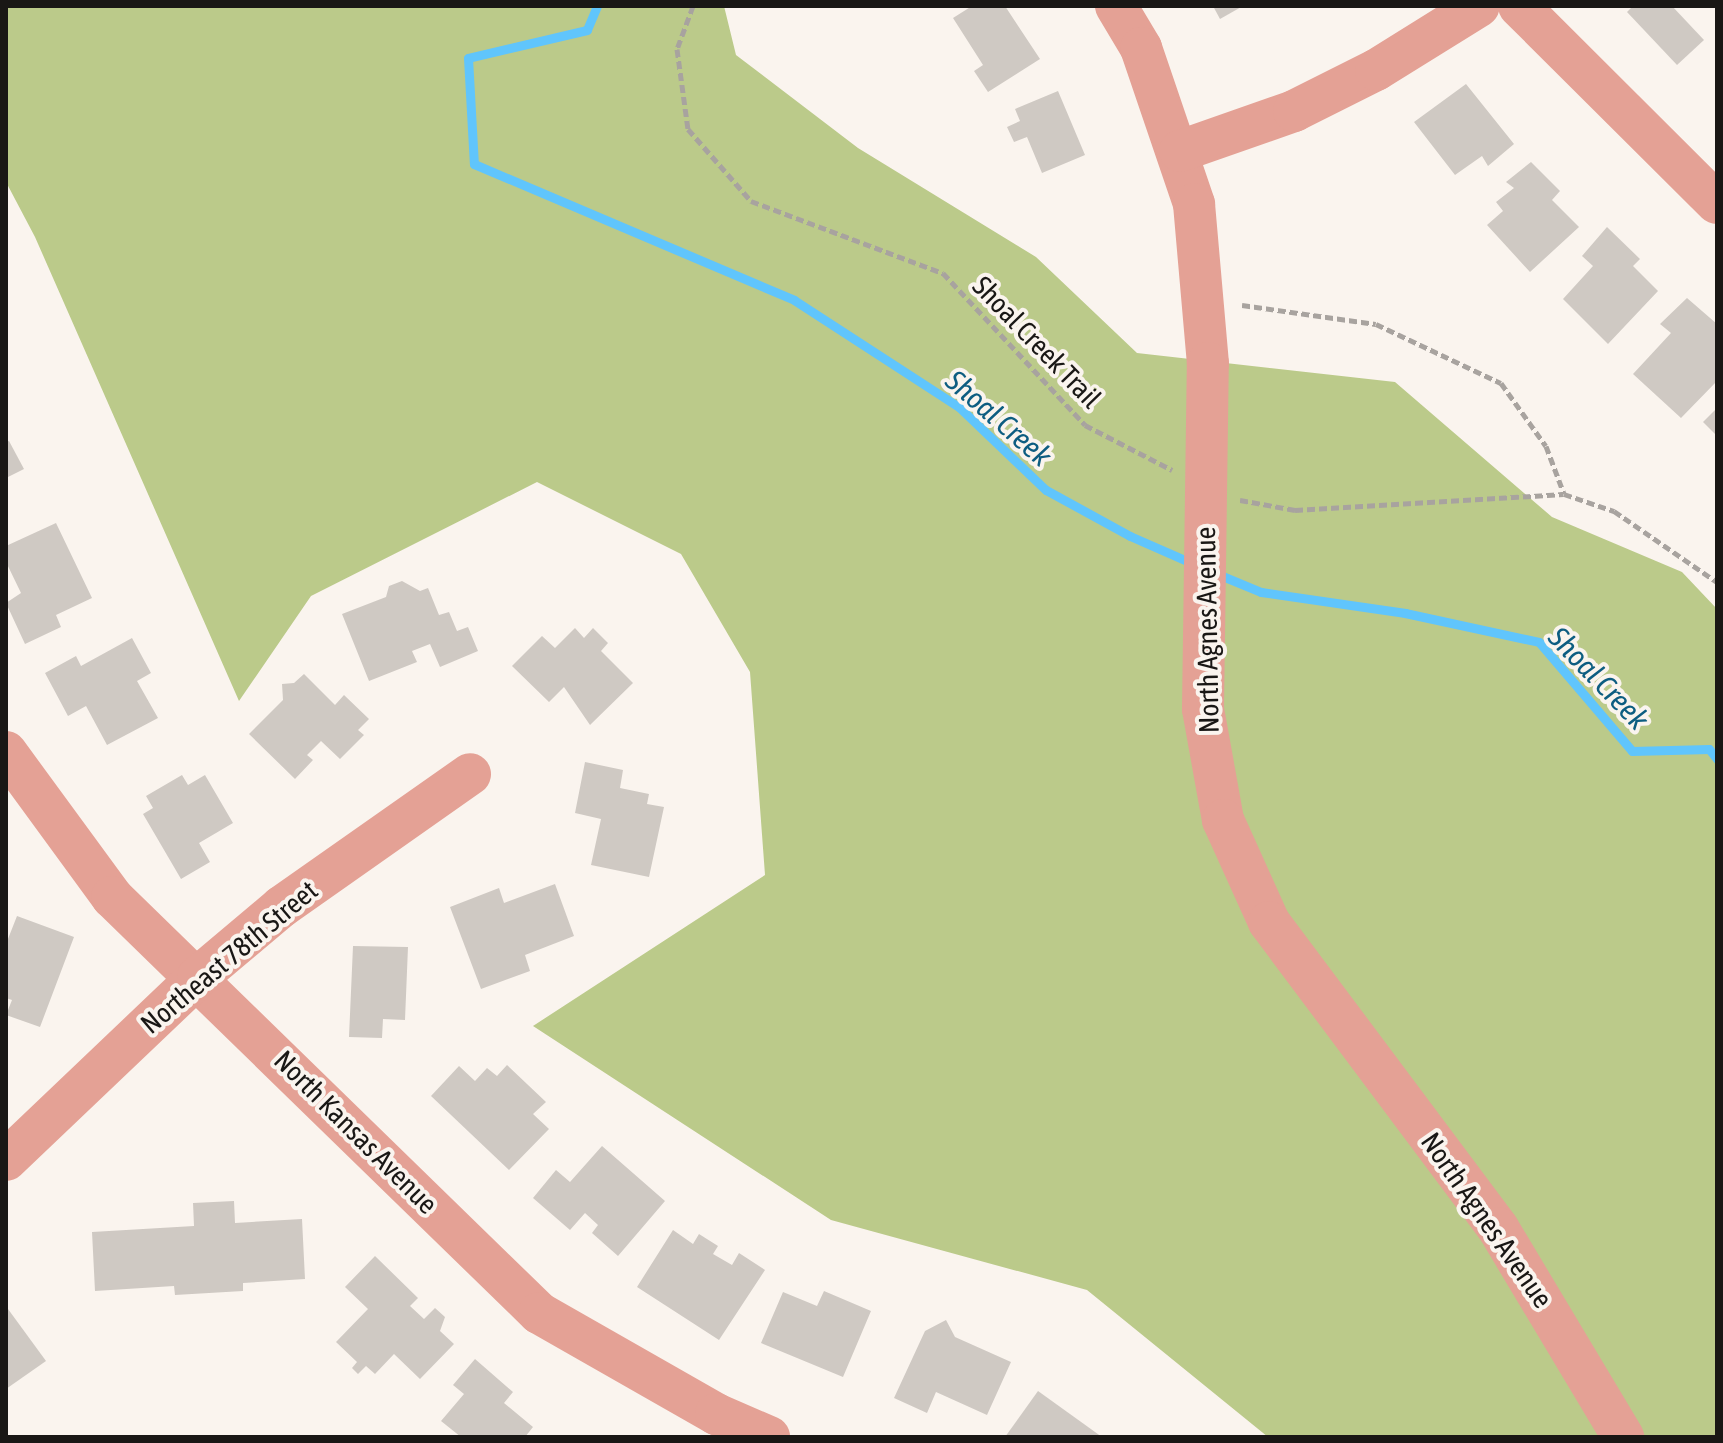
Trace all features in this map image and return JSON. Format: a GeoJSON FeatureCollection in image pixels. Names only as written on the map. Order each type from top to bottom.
{"type":"FeatureCollection","features":[{"type":"Feature","properties":{"kind":"street","name":"North Agnes Avenue"},"geometry":{"type":"LineString","coordinates":[[1116,6],[1141,48],[1180,151],[1194,204],[1208,363],[1203,709],[1223,820],[1269,922],[1498,1228],[1623,1437]]}},
{"type":"Feature","properties":{"kind":"street"},"geometry":{"type":"LineString","coordinates":[[1180,151],[1294,111],[1376,70],[1479,6]]}},
{"type":"Feature","properties":{"kind":"street"},"geometry":{"type":"LineString","coordinates":[[1519,6],[1717,203]]}},
{"type":"Feature","properties":{"kind":"street","name":"North Kansas Avenue"},"geometry":{"type":"LineString","coordinates":[[6,752],[112,897],[198,977],[539,1313],[716,1414],[769,1437]]}},
{"type":"Feature","properties":{"kind":"street","name":"Northeast 78th Street"},"geometry":{"type":"LineString","coordinates":[[6,1160],[198,977],[281,907],[470,774]]}},
{"type":"Feature","properties":{"kind":"path","name":"Shoal Creek Trail"},"geometry":{"type":"LineString","coordinates":[[693,6],[677,49],[688,129],[751,201],[943,273],[1085,425],[1176,472]]}},
{"type":"Feature","properties":{"kind":"path"},"geometry":{"type":"LineString","coordinates":[[1242,305],[1376,324],[1501,383],[1546,446],[1564,494]]}},
{"type":"Feature","properties":{"kind":"path"},"geometry":{"type":"LineString","coordinates":[[1233,497],[1295,510],[1564,494],[1614,511],[1717,582]]}},
{"type":"Feature","properties":{"kind":"green space"},"geometry":{"type":"Polygon","coordinates":[[[6,6],[724,6],[736,55],[858,148],[1036,257],[1137,353],[1395,382],[1552,517],[1682,572],[1717,609],[1717,1437],[1268,1437],[1087,1290],[831,1220],[533,1026],[765,875],[750,672],[681,554],[537,482],[311,596],[239,701],[35,237],[6,182],[6,6]]]}},
{"type":"Feature","properties":{"kind":"building"},"geometry":{"type":"Polygon","coordinates":[[[972,6],[1005,6],[1040,59],[988,92],[974,71],[983,65],[953,18],[972,6]]]}},
{"type":"Feature","properties":{"kind":"building"},"geometry":{"type":"Polygon","coordinates":[[[1213,6],[1243,6],[1220,19],[1213,6]]]}},
{"type":"Feature","properties":{"kind":"building"},"geometry":{"type":"Polygon","coordinates":[[[1633,6],[1672,6],[1704,40],[1677,65],[1627,12],[1633,6]]]}},
{"type":"Feature","properties":{"kind":"building"},"geometry":{"type":"Polygon","coordinates":[[[1466,84],[1514,144],[1488,166],[1482,156],[1455,175],[1414,122],[1466,84]]]}},
{"type":"Feature","properties":{"kind":"building"},"geometry":{"type":"Polygon","coordinates":[[[1058,91],[1085,155],[1042,173],[1027,137],[1014,142],[1007,127],[1020,121],[1015,109],[1058,91]]]}},
{"type":"Feature","properties":{"kind":"building"},"geometry":{"type":"Polygon","coordinates":[[[1531,162],[1560,191],[1552,200],[1579,227],[1530,272],[1487,225],[1503,211],[1496,202],[1514,188],[1506,182],[1531,162]]]}},
{"type":"Feature","properties":{"kind":"building"},"geometry":{"type":"Polygon","coordinates":[[[1607,227],[1640,259],[1633,266],[1658,291],[1608,344],[1563,299],[1593,266],[1582,256],[1607,227]]]}},
{"type":"Feature","properties":{"kind":"building"},"geometry":{"type":"Polygon","coordinates":[[[1687,298],[1717,324],[1717,381],[1681,418],[1633,374],[1671,333],[1660,324],[1687,298]]]}},
{"type":"Feature","properties":{"kind":"building"},"geometry":{"type":"Polygon","coordinates":[[[1717,408],[1717,436],[1703,422],[1717,408]]]}},
{"type":"Feature","properties":{"kind":"building"},"geometry":{"type":"Polygon","coordinates":[[[9,441],[24,469],[6,478],[6,442],[9,441]]]}},
{"type":"Feature","properties":{"kind":"building"},"geometry":{"type":"Polygon","coordinates":[[[56,523],[92,598],[56,615],[61,627],[25,644],[6,603],[21,593],[6,562],[6,546],[56,523]]]}},
{"type":"Feature","properties":{"kind":"building"},"geometry":{"type":"Polygon","coordinates":[[[402,581],[420,591],[428,588],[439,615],[449,612],[457,631],[468,627],[478,651],[440,667],[430,644],[412,651],[417,662],[369,681],[342,614],[386,597],[389,586],[402,581]]]}},
{"type":"Feature","properties":{"kind":"building"},"geometry":{"type":"Polygon","coordinates":[[[575,628],[584,638],[593,628],[608,643],[601,651],[633,683],[590,725],[564,687],[549,702],[512,666],[542,636],[555,648],[575,628]]]}},
{"type":"Feature","properties":{"kind":"building"},"geometry":{"type":"Polygon","coordinates":[[[132,638],[151,673],[137,681],[158,718],[107,745],[86,706],[68,716],[45,673],[76,656],[81,666],[132,638]]]}},
{"type":"Feature","properties":{"kind":"building"},"geometry":{"type":"Polygon","coordinates":[[[304,674],[335,705],[344,695],[369,719],[358,730],[364,735],[340,759],[321,741],[307,755],[313,760],[295,779],[249,734],[283,700],[282,684],[294,683],[304,674]]]}},
{"type":"Feature","properties":{"kind":"building"},"geometry":{"type":"Polygon","coordinates":[[[585,762],[623,770],[620,788],[649,794],[647,804],[664,807],[649,877],[591,865],[601,819],[575,813],[585,762]]]}},
{"type":"Feature","properties":{"kind":"building"},"geometry":{"type":"Polygon","coordinates":[[[182,775],[188,785],[205,775],[233,823],[199,843],[210,862],[181,879],[143,814],[153,808],[146,796],[182,775]]]}},
{"type":"Feature","properties":{"kind":"building"},"geometry":{"type":"Polygon","coordinates":[[[555,884],[574,936],[525,955],[530,971],[481,989],[450,907],[499,888],[504,903],[555,884]]]}},
{"type":"Feature","properties":{"kind":"building"},"geometry":{"type":"Polygon","coordinates":[[[17,916],[74,937],[40,1027],[6,1015],[12,1000],[6,998],[6,944],[17,916]]]}},
{"type":"Feature","properties":{"kind":"building"},"geometry":{"type":"Polygon","coordinates":[[[353,946],[408,947],[405,1020],[383,1019],[382,1038],[349,1037],[353,946]]]}},
{"type":"Feature","properties":{"kind":"building"},"geometry":{"type":"Polygon","coordinates":[[[507,1065],[546,1102],[533,1114],[549,1129],[509,1170],[431,1096],[459,1066],[475,1081],[487,1068],[497,1076],[507,1065]]]}},
{"type":"Feature","properties":{"kind":"building"},"geometry":{"type":"Polygon","coordinates":[[[602,1146],[665,1201],[618,1256],[592,1233],[598,1225],[585,1213],[570,1230],[533,1198],[556,1170],[570,1182],[602,1146]]]}},
{"type":"Feature","properties":{"kind":"building"},"geometry":{"type":"Polygon","coordinates":[[[234,1201],[235,1223],[302,1219],[305,1279],[243,1283],[243,1291],[175,1295],[174,1286],[95,1291],[92,1232],[194,1226],[193,1203],[234,1201]]]}},
{"type":"Feature","properties":{"kind":"building"},"geometry":{"type":"Polygon","coordinates":[[[673,1230],[693,1244],[699,1234],[718,1246],[713,1254],[732,1265],[739,1253],[765,1270],[719,1340],[637,1287],[673,1230]]]}},
{"type":"Feature","properties":{"kind":"building"},"geometry":{"type":"Polygon","coordinates":[[[375,1256],[418,1298],[410,1306],[424,1319],[435,1308],[445,1317],[440,1331],[454,1344],[420,1379],[394,1354],[375,1374],[366,1366],[358,1374],[352,1368],[357,1362],[336,1342],[368,1309],[345,1287],[375,1256]]]}},
{"type":"Feature","properties":{"kind":"building"},"geometry":{"type":"Polygon","coordinates":[[[824,1291],[871,1311],[843,1377],[761,1343],[783,1292],[817,1306],[824,1291]]]}},
{"type":"Feature","properties":{"kind":"building"},"geometry":{"type":"Polygon","coordinates":[[[8,1309],[46,1361],[6,1389],[6,1311],[8,1309]]]}},
{"type":"Feature","properties":{"kind":"building"},"geometry":{"type":"Polygon","coordinates":[[[946,1320],[955,1337],[1011,1362],[987,1415],[936,1392],[927,1413],[894,1398],[925,1331],[946,1320]]]}},
{"type":"Feature","properties":{"kind":"building"},"geometry":{"type":"Polygon","coordinates":[[[475,1359],[513,1392],[504,1403],[533,1427],[525,1437],[461,1437],[441,1421],[464,1394],[453,1385],[475,1359]]]}},
{"type":"Feature","properties":{"kind":"building"},"geometry":{"type":"Polygon","coordinates":[[[1038,1391],[1102,1437],[1005,1437],[1038,1391]]]}},
{"type":"Feature","properties":{"kind":"waterway","name":"Shoal Creek"},"geometry":{"type":"LineString","coordinates":[[597,6],[587,30],[468,58],[474,164],[794,300],[959,407],[1046,490],[1130,536],[1194,564]]}},
{"type":"Feature","properties":{"kind":"waterway","name":"Shoal Creek"},"geometry":{"type":"LineString","coordinates":[[1215,573],[1261,592],[1405,613],[1539,642],[1632,751],[1709,749],[1717,759]]}}]}
